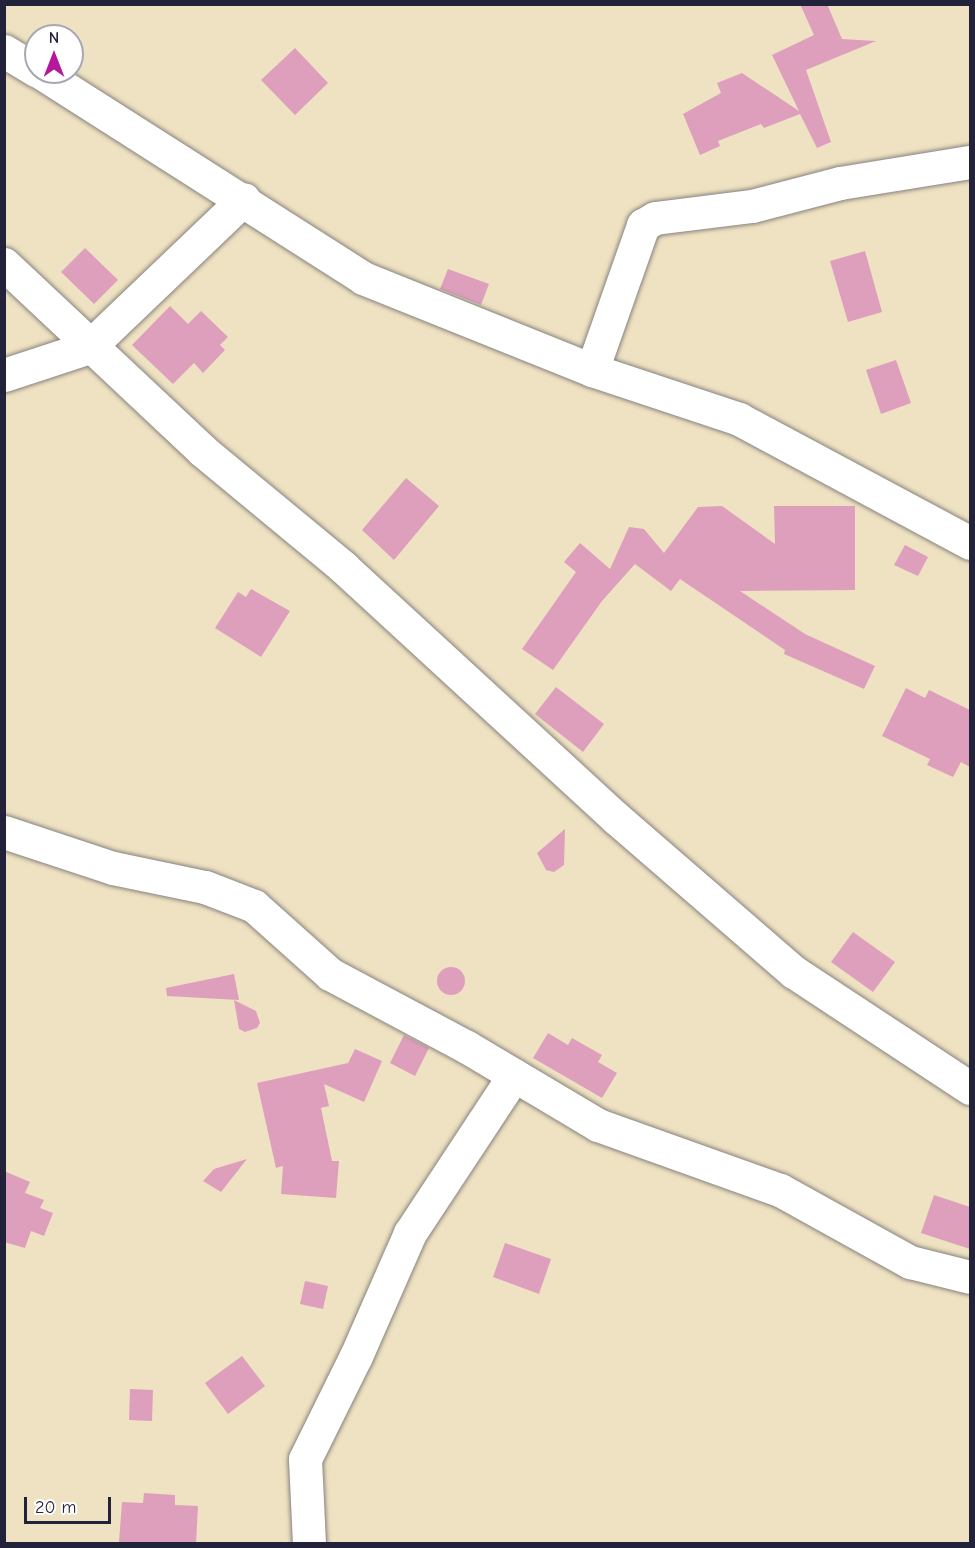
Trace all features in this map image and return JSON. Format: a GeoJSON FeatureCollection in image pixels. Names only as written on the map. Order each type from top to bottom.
{"type":"FeatureCollection","features":[{"type":"Feature","properties":{"kind":"street"},"geometry":{"type":"LineString","coordinates":[[4,51],[24,63]]}},
{"type":"Feature","properties":{"kind":"street"},"geometry":{"type":"LineString","coordinates":[[59,84],[244,199],[363,278],[592,370],[739,419],[970,543]]}},
{"type":"Feature","properties":{"kind":"street"},"geometry":{"type":"LineString","coordinates":[[592,370],[643,225],[655,218],[752,206],[840,183],[970,162]]}},
{"type":"Feature","properties":{"kind":"street"},"geometry":{"type":"LineString","coordinates":[[4,375],[89,347],[244,199]]}},
{"type":"Feature","properties":{"kind":"street"},"geometry":{"type":"LineString","coordinates":[[4,264],[89,347],[203,451],[343,567],[615,818],[794,972],[957,1065],[970,1088]]}},
{"type":"Feature","properties":{"kind":"street"},"geometry":{"type":"LineString","coordinates":[[4,832],[113,868],[205,887],[254,906],[330,974],[514,1075],[598,1125],[780,1190],[910,1262],[970,1276]]}},
{"type":"Feature","properties":{"kind":"street"},"geometry":{"type":"LineString","coordinates":[[309,1544],[305,1459],[356,1356],[410,1233],[514,1075]]}},
{"type":"Feature","properties":{"kind":"building"},"geometry":{"type":"Polygon","coordinates":[[[800,4],[827,4],[842,39],[876,41],[806,70],[831,142],[817,148],[800,114],[764,128],[761,124],[718,141],[720,146],[700,155],[683,114],[721,93],[717,83],[742,73],[799,111],[772,55],[814,35],[800,4]]]}},
{"type":"Feature","properties":{"kind":"building"},"geometry":{"type":"Polygon","coordinates":[[[295,48],[328,83],[295,115],[261,80],[295,48]]]}},
{"type":"Feature","properties":{"kind":"building"},"geometry":{"type":"Polygon","coordinates":[[[85,248],[118,280],[94,304],[61,272],[85,248]]]}},
{"type":"Feature","properties":{"kind":"building"},"geometry":{"type":"Polygon","coordinates":[[[865,251],[882,312],[848,322],[830,261],[865,251]]]}},
{"type":"Feature","properties":{"kind":"building"},"geometry":{"type":"Polygon","coordinates":[[[448,269],[489,284],[481,305],[440,289],[448,269]]]}},
{"type":"Feature","properties":{"kind":"building"},"geometry":{"type":"Polygon","coordinates":[[[170,306],[188,324],[201,311],[228,337],[220,345],[225,350],[203,373],[194,363],[173,384],[132,345],[170,306]]]}},
{"type":"Feature","properties":{"kind":"building"},"geometry":{"type":"Polygon","coordinates":[[[896,360],[911,403],[881,414],[866,370],[896,360]]]}},
{"type":"Feature","properties":{"kind":"building"},"geometry":{"type":"Polygon","coordinates":[[[406,478],[439,506],[394,560],[362,530],[406,478]]]}},
{"type":"Feature","properties":{"kind":"building"},"geometry":{"type":"Polygon","coordinates":[[[722,506],[775,544],[774,506],[855,506],[855,590],[740,591],[805,634],[875,666],[864,689],[784,654],[785,650],[680,579],[671,591],[635,564],[602,601],[553,670],[522,649],[576,572],[564,562],[580,543],[610,569],[629,527],[644,529],[664,553],[698,507],[722,506]]]}},
{"type":"Feature","properties":{"kind":"building"},"geometry":{"type":"Polygon","coordinates":[[[905,545],[928,557],[918,576],[894,565],[905,545]]]}},
{"type":"Feature","properties":{"kind":"building"},"geometry":{"type":"Polygon","coordinates":[[[251,589],[290,611],[261,657],[215,628],[238,592],[246,597],[251,589]]]}},
{"type":"Feature","properties":{"kind":"building"},"geometry":{"type":"Polygon","coordinates":[[[556,687],[604,724],[583,752],[535,714],[556,687]]]}},
{"type":"Feature","properties":{"kind":"building"},"geometry":{"type":"Polygon","coordinates":[[[906,688],[925,698],[929,690],[970,710],[970,767],[961,762],[953,777],[927,765],[930,759],[882,736],[906,688]]]}},
{"type":"Feature","properties":{"kind":"building"},"geometry":{"type":"Polygon","coordinates":[[[565,829],[564,865],[554,872],[546,870],[537,853],[565,829]]]}},
{"type":"Feature","properties":{"kind":"building"},"geometry":{"type":"Polygon","coordinates":[[[853,932],[895,962],[873,992],[831,962],[853,932]]]}},
{"type":"Feature","properties":{"kind":"building"},"geometry":{"type":"Polygon","coordinates":[[[451,967],[461,971],[465,981],[461,991],[451,995],[441,991],[437,981],[441,971],[451,967]]]}},
{"type":"Feature","properties":{"kind":"building"},"geometry":{"type":"Polygon","coordinates":[[[234,974],[239,1000],[167,996],[166,988],[234,974]]]}},
{"type":"Feature","properties":{"kind":"building"},"geometry":{"type":"Polygon","coordinates":[[[234,1000],[256,1011],[260,1023],[257,1028],[245,1032],[239,1029],[234,1000]]]}},
{"type":"Feature","properties":{"kind":"building"},"geometry":{"type":"Polygon","coordinates":[[[548,1033],[568,1045],[572,1038],[602,1055],[598,1062],[617,1073],[602,1098],[533,1058],[548,1033]]]}},
{"type":"Feature","properties":{"kind":"building"},"geometry":{"type":"Polygon","coordinates":[[[404,1035],[429,1048],[415,1076],[390,1063],[404,1035]]]}},
{"type":"Feature","properties":{"kind":"building"},"geometry":{"type":"Polygon","coordinates":[[[355,1049],[382,1061],[364,1102],[324,1084],[329,1106],[321,1108],[332,1161],[339,1161],[336,1198],[281,1194],[283,1166],[276,1168],[257,1083],[348,1063],[355,1049]]]}},
{"type":"Feature","properties":{"kind":"building"},"geometry":{"type":"Polygon","coordinates":[[[247,1159],[221,1192],[203,1181],[214,1169],[247,1159]]]}},
{"type":"Feature","properties":{"kind":"building"},"geometry":{"type":"Polygon","coordinates":[[[4,1171],[30,1182],[25,1193],[44,1200],[40,1208],[53,1213],[44,1236],[31,1231],[25,1248],[4,1242],[4,1171]]]}},
{"type":"Feature","properties":{"kind":"building"},"geometry":{"type":"Polygon","coordinates":[[[934,1195],[970,1207],[970,1249],[921,1233],[934,1195]]]}},
{"type":"Feature","properties":{"kind":"building"},"geometry":{"type":"Polygon","coordinates":[[[505,1243],[551,1259],[539,1294],[493,1277],[505,1243]]]}},
{"type":"Feature","properties":{"kind":"building"},"geometry":{"type":"Polygon","coordinates":[[[305,1281],[328,1286],[323,1309],[300,1304],[305,1281]]]}},
{"type":"Feature","properties":{"kind":"building"},"geometry":{"type":"Polygon","coordinates":[[[242,1356],[265,1386],[228,1414],[205,1383],[242,1356]]]}},
{"type":"Feature","properties":{"kind":"building"},"geometry":{"type":"Polygon","coordinates":[[[130,1389],[153,1390],[152,1421],[129,1420],[130,1389]]]}},
{"type":"Feature","properties":{"kind":"building"},"geometry":{"type":"Polygon","coordinates":[[[144,1493],[175,1495],[175,1505],[198,1506],[196,1544],[119,1542],[122,1502],[143,1503],[144,1493]]]}}]}
